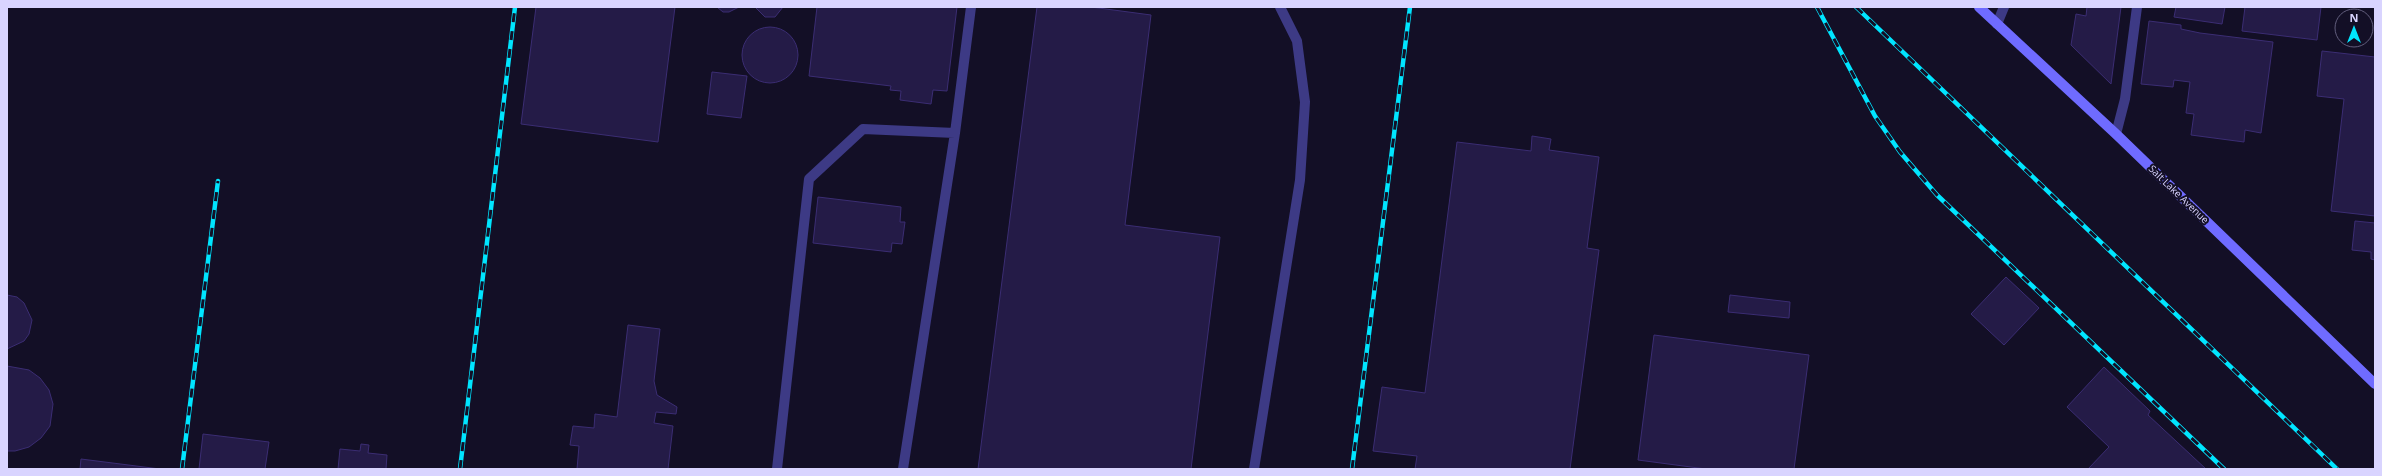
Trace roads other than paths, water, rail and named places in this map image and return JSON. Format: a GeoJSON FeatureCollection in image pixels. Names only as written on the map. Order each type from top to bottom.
{"type":"FeatureCollection","features":[{"type":"Feature","properties":{"kind":"street","name":"Salt Lake Avenue"},"geometry":{"type":"LineString","coordinates":[[1979,7],[2116,134],[2375,384]]}},
{"type":"Feature","properties":{"kind":"lane"},"geometry":{"type":"LineString","coordinates":[[903,469],[955,133],[971,7]]}},
{"type":"Feature","properties":{"kind":"lane"},"geometry":{"type":"LineString","coordinates":[[1254,469],[1300,180],[1305,102],[1297,41],[1280,7]]}},
{"type":"Feature","properties":{"kind":"lane"},"geometry":{"type":"LineString","coordinates":[[1997,24],[2004,7]]}},
{"type":"Feature","properties":{"kind":"lane"},"geometry":{"type":"LineString","coordinates":[[2116,134],[2125,99],[2137,7]]}},
{"type":"Feature","properties":{"kind":"lane"},"geometry":{"type":"LineString","coordinates":[[777,469],[809,179],[863,129],[955,133]]}},
{"type":"Feature","properties":{"kind":"railway"},"geometry":{"type":"LineString","coordinates":[[460,469],[515,7]]}},
{"type":"Feature","properties":{"kind":"railway"},"geometry":{"type":"LineString","coordinates":[[1352,469],[1410,7]]}},
{"type":"Feature","properties":{"kind":"railway"},"geometry":{"type":"LineString","coordinates":[[1817,7],[1875,116],[1900,152],[1937,195],[2224,469]]}},
{"type":"Feature","properties":{"kind":"railway"},"geometry":{"type":"LineString","coordinates":[[1856,7],[2337,469]]}},
{"type":"Feature","properties":{"kind":"railway"},"geometry":{"type":"LineString","coordinates":[[182,469],[218,181]]}}]}
